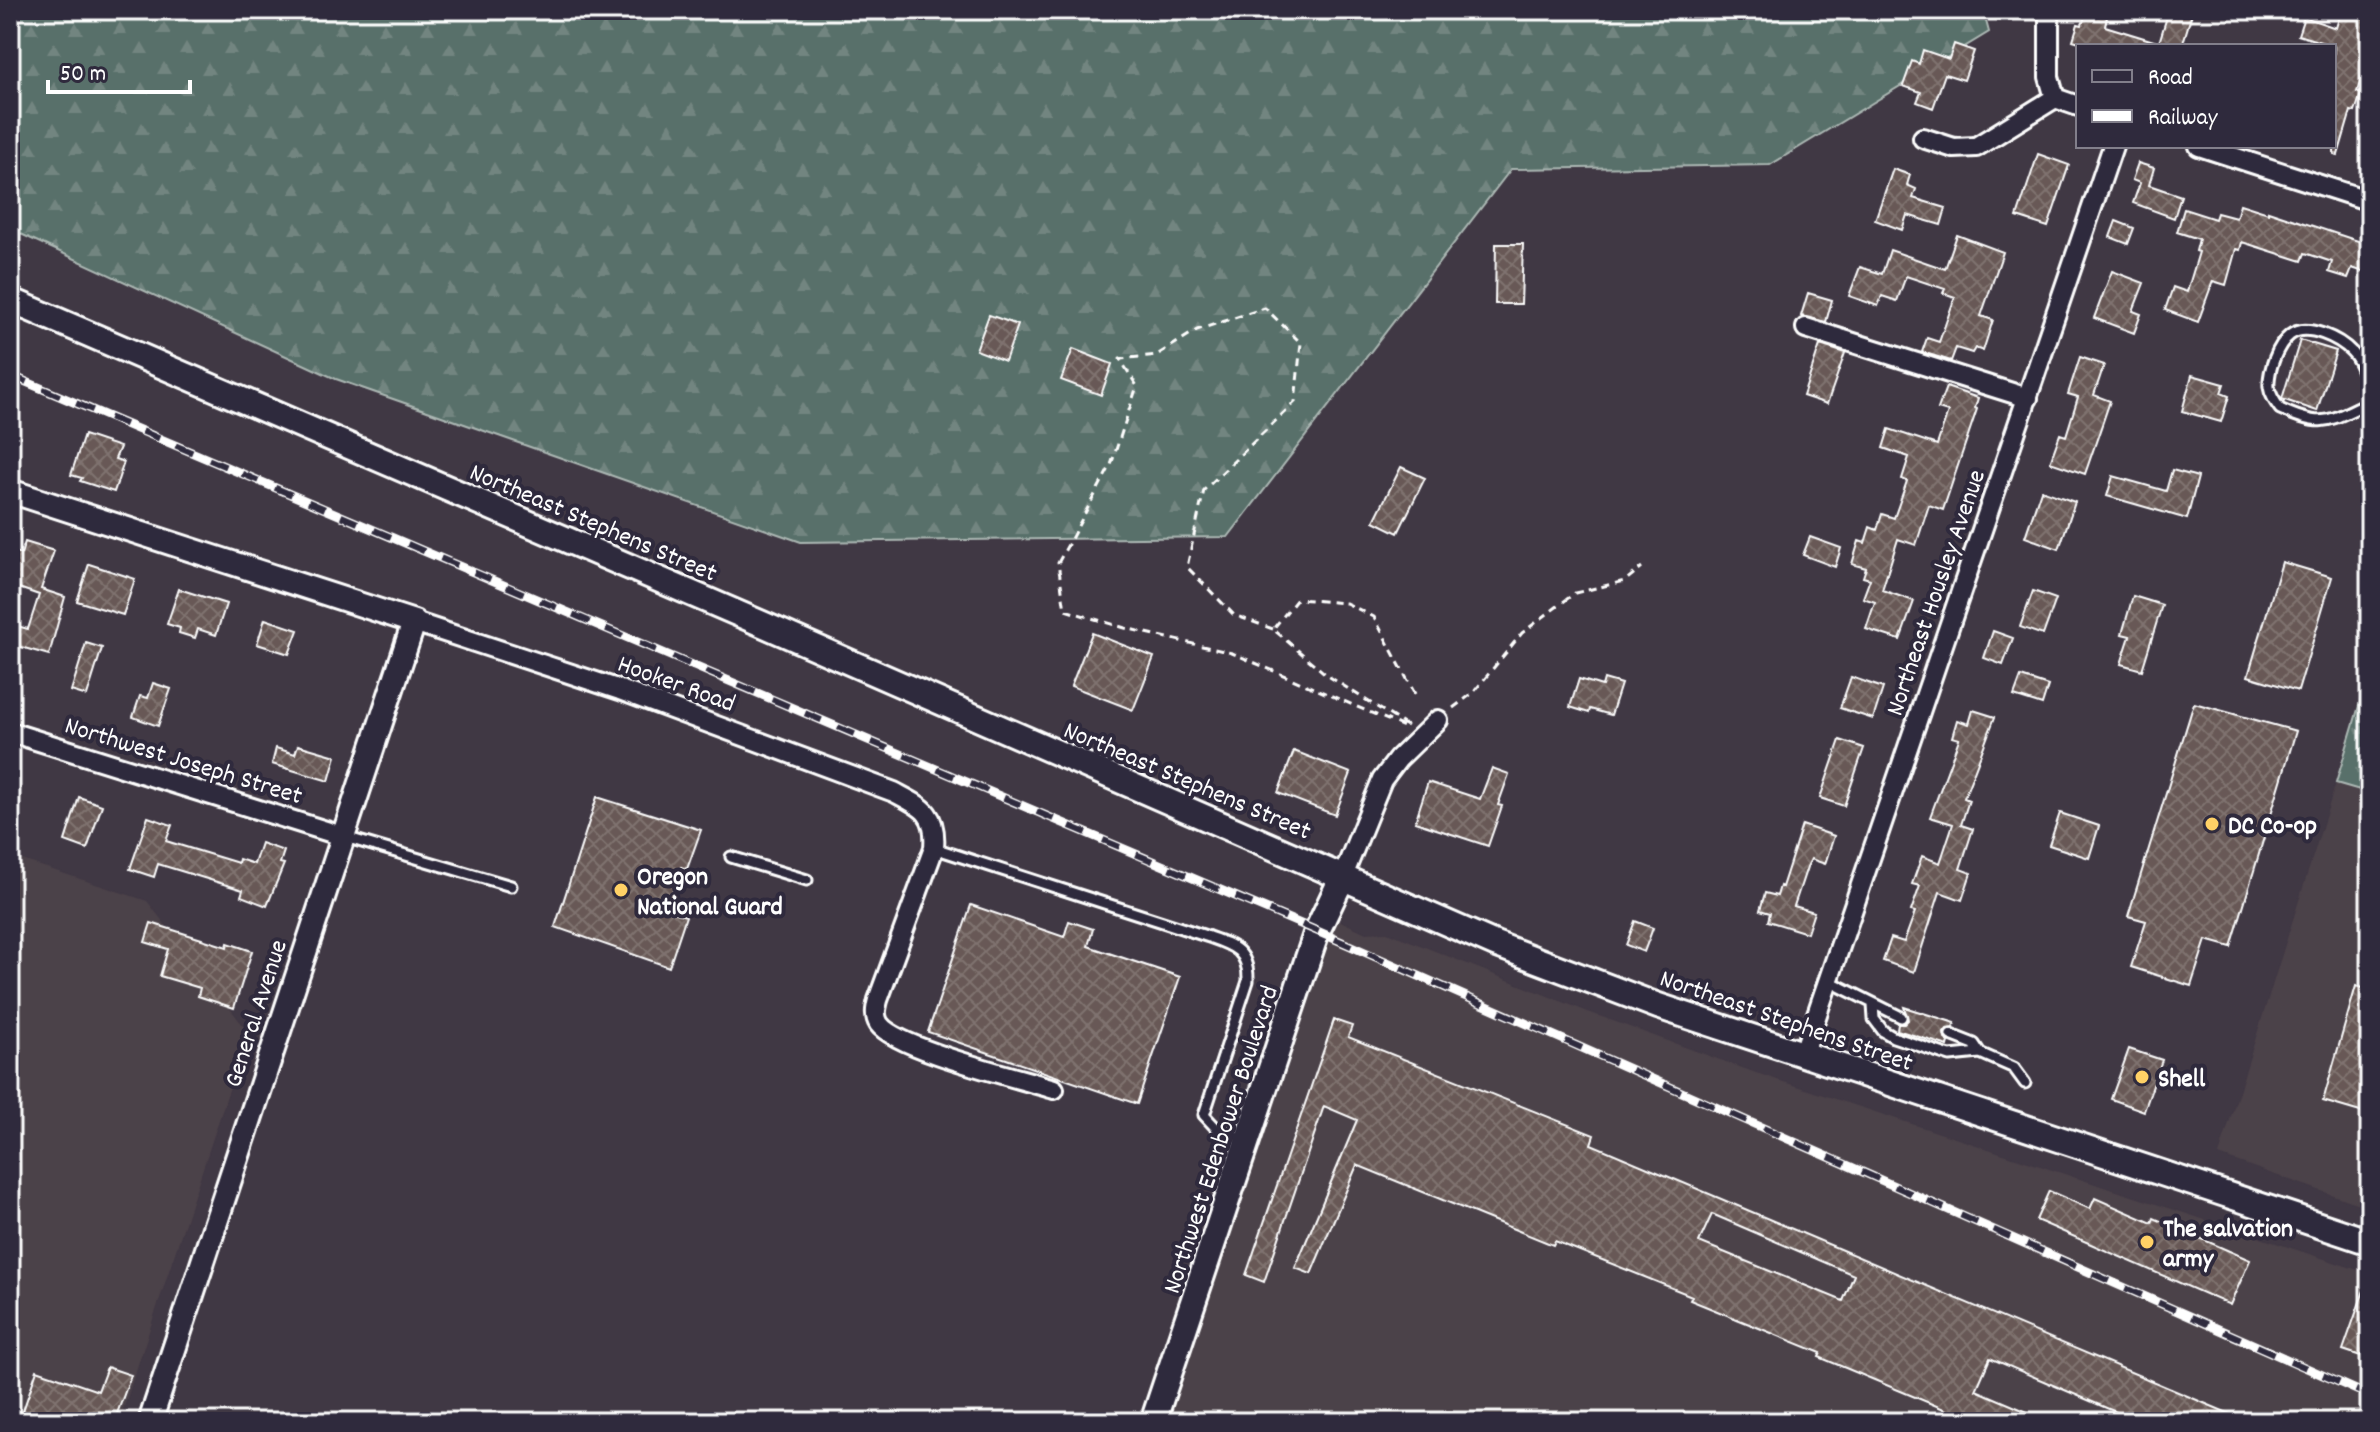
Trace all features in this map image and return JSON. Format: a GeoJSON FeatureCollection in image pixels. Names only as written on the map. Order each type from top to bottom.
{"type":"FeatureCollection","features":[{"type":"Feature","properties":{"kind":"main road","name":"Northeast Stephens Street"},"geometry":{"type":"LineString","coordinates":[[10,300],[1510,950],[1658,1006],[2370,1242]]}},
{"type":"Feature","properties":{"kind":"main road","name":"Northwest Edenbower Boulevard"},"geometry":{"type":"LineString","coordinates":[[1153,1422],[1317,931],[1343,876]]}},
{"type":"Feature","properties":{"kind":"street"},"geometry":{"type":"LineString","coordinates":[[2049,10],[2049,77],[2055,98]]}},
{"type":"Feature","properties":{"kind":"street"},"geometry":{"type":"LineString","coordinates":[[2055,98],[2076,105]]}},
{"type":"Feature","properties":{"kind":"street"},"geometry":{"type":"LineString","coordinates":[[1923,138],[1954,148],[1976,147],[2055,98]]}},
{"type":"Feature","properties":{"kind":"street","name":"Northeast Housley Avenue"},"geometry":{"type":"LineString","coordinates":[[1803,1055],[2112,148]]}},
{"type":"Feature","properties":{"kind":"street"},"geometry":{"type":"LineString","coordinates":[[2205,148],[2370,201]]}},
{"type":"Feature","properties":{"kind":"street"},"geometry":{"type":"LineString","coordinates":[[1806,328],[2028,398]]}},
{"type":"Feature","properties":{"kind":"street","name":"Hooker Road"},"geometry":{"type":"LineString","coordinates":[[10,491],[620,690],[894,792],[917,804],[931,816],[934,848]]}},
{"type":"Feature","properties":{"kind":"street","name":"General Avenue"},"geometry":{"type":"LineString","coordinates":[[150,1422],[414,622]]}},
{"type":"Feature","properties":{"kind":"street"},"geometry":{"type":"LineString","coordinates":[[1343,876],[1382,780],[1398,759],[1438,720]]}},
{"type":"Feature","properties":{"kind":"street","name":"Northwest Joseph Street"},"geometry":{"type":"LineString","coordinates":[[10,732],[342,836]]}},
{"type":"Feature","properties":{"kind":"street"},"geometry":{"type":"LineString","coordinates":[[934,848],[878,1000],[875,1013],[879,1023],[905,1043],[1054,1089]]}},
{"type":"Feature","properties":{"kind":"lane"},"geometry":{"type":"LineString","coordinates":[[2370,392],[2354,353],[2319,333],[2302,330],[2290,334],[2281,346],[2270,373],[2269,388],[2280,409],[2307,420],[2321,422],[2339,418],[2370,402]]}},
{"type":"Feature","properties":{"kind":"lane"},"geometry":{"type":"LineString","coordinates":[[342,836],[511,886]]}},
{"type":"Feature","properties":{"kind":"lane"},"geometry":{"type":"LineString","coordinates":[[934,848],[1206,936],[1238,950],[1248,968],[1248,981],[1204,1115],[1217,1129],[1248,1140]]}},
{"type":"Feature","properties":{"kind":"lane"},"geometry":{"type":"LineString","coordinates":[[731,857],[807,880]]}},
{"type":"Feature","properties":{"kind":"lane"},"geometry":{"type":"LineString","coordinates":[[1829,981],[1901,1017]]}},
{"type":"Feature","properties":{"kind":"lane"},"geometry":{"type":"LineString","coordinates":[[1873,1005],[1874,1019],[1883,1031],[1893,1037],[1950,1056],[1980,1053],[2014,1068],[2025,1083]]}},
{"type":"Feature","properties":{"kind":"lane"},"geometry":{"type":"LineString","coordinates":[[1951,1035],[1974,1044],[1980,1053]]}},
{"type":"Feature","properties":{"kind":"path"},"geometry":{"type":"LineString","coordinates":[[1265,308],[1301,343],[1295,402],[1204,490],[1187,567],[1234,615],[1273,629],[1328,676],[1422,735],[1232,653],[1125,628],[1065,610],[1058,563],[1111,465],[1137,386],[1120,359],[1157,355],[1197,330],[1265,308]]}},
{"type":"Feature","properties":{"kind":"path"},"geometry":{"type":"LineString","coordinates":[[1438,720],[1473,693],[1532,625],[1575,593],[1625,581],[1642,567]]}},
{"type":"Feature","properties":{"kind":"path"},"geometry":{"type":"LineString","coordinates":[[1273,629],[1297,599],[1346,603],[1374,617],[1415,694]]}},
{"type":"Feature","properties":{"kind":"shaded area"},"geometry":{"type":"Polygon","coordinates":[[[2336,783],[2370,793],[2370,1208],[2219,1155],[2336,783]]]}},
{"type":"Feature","properties":{"kind":"shaded area"},"geometry":{"type":"Polygon","coordinates":[[[10,856],[147,901],[248,1032],[119,1422],[10,1422],[10,856]]]}},
{"type":"Feature","properties":{"kind":"shaded area"},"geometry":{"type":"Polygon","coordinates":[[[1325,914],[1366,933],[1387,932],[1588,1012],[1756,1073],[2370,1274],[2370,1394],[2228,1332],[2370,1396],[2370,1422],[1159,1422],[1325,914]]]}},
{"type":"Feature","properties":{"kind":"green space"},"geometry":{"type":"Polygon","coordinates":[[[10,10],[1983,10],[1989,32],[1770,165],[1511,169],[1228,537],[801,542],[336,379],[10,229],[10,10]]]}},
{"type":"Feature","properties":{"kind":"green space"},"geometry":{"type":"Polygon","coordinates":[[[2370,669],[2370,793],[2336,783],[2370,669]]]}},
{"type":"Feature","properties":{"kind":"building"},"geometry":{"type":"Polygon","coordinates":[[[2169,10],[2193,10],[2183,44],[2159,44],[2169,10]]]}},
{"type":"Feature","properties":{"kind":"building"},"geometry":{"type":"Polygon","coordinates":[[[2087,11],[2107,17],[2105,26],[2157,42],[2086,44],[2073,40],[2078,24],[2082,25],[2087,11]]]}},
{"type":"Feature","properties":{"kind":"building"},"geometry":{"type":"Polygon","coordinates":[[[2341,11],[2370,20],[2364,42],[2370,44],[2370,51],[2357,92],[2361,94],[2355,112],[2351,111],[2338,155],[2334,154],[2336,44],[2298,35],[2304,17],[2336,28],[2341,11]]]}},
{"type":"Feature","properties":{"kind":"building"},"geometry":{"type":"Polygon","coordinates":[[[1954,44],[1974,51],[1964,80],[1945,74],[1933,108],[1917,102],[1921,92],[1903,86],[1912,61],[1919,64],[1923,50],[1949,59],[1954,44]]]}},
{"type":"Feature","properties":{"kind":"building"},"geometry":{"type":"Polygon","coordinates":[[[2038,154],[2069,165],[2048,227],[2017,217],[2038,154]]]}},
{"type":"Feature","properties":{"kind":"building"},"geometry":{"type":"Polygon","coordinates":[[[2138,163],[2154,168],[2149,185],[2181,196],[2174,218],[2133,203],[2140,183],[2132,180],[2138,163]]]}},
{"type":"Feature","properties":{"kind":"building"},"geometry":{"type":"Polygon","coordinates":[[[1893,169],[1910,175],[1907,185],[1916,189],[1913,198],[1946,208],[1941,225],[1907,215],[1902,230],[1875,220],[1893,169]]]}},
{"type":"Feature","properties":{"kind":"building"},"geometry":{"type":"Polygon","coordinates":[[[2240,204],[2370,245],[2370,274],[2352,268],[2348,278],[2329,272],[2332,262],[2305,253],[2302,261],[2242,242],[2240,250],[2236,249],[2226,285],[2213,281],[2198,322],[2165,310],[2173,287],[2187,292],[2199,252],[2196,251],[2199,239],[2177,232],[2184,209],[2215,219],[2217,213],[2236,218],[2240,204]]]}},
{"type":"Feature","properties":{"kind":"building"},"geometry":{"type":"Polygon","coordinates":[[[2116,221],[2134,228],[2128,244],[2110,237],[2116,221]]]}},
{"type":"Feature","properties":{"kind":"building"},"geometry":{"type":"Polygon","coordinates":[[[1957,235],[2003,252],[1981,316],[1993,320],[1983,351],[1975,348],[1972,353],[1956,348],[1951,361],[1922,352],[1927,338],[1939,342],[1955,297],[1943,293],[1945,289],[1906,276],[1897,301],[1882,296],[1878,306],[1849,296],[1860,267],[1882,274],[1890,250],[1945,269],[1957,235]]]}},
{"type":"Feature","properties":{"kind":"building"},"geometry":{"type":"Polygon","coordinates":[[[1496,244],[1523,244],[1521,304],[1495,304],[1496,244]]]}},
{"type":"Feature","properties":{"kind":"building"},"geometry":{"type":"Polygon","coordinates":[[[2112,271],[2144,283],[2133,311],[2141,314],[2134,333],[2094,318],[2112,271]]]}},
{"type":"Feature","properties":{"kind":"building"},"geometry":{"type":"Polygon","coordinates":[[[1808,293],[1832,300],[1826,322],[1801,316],[1808,293]]]}},
{"type":"Feature","properties":{"kind":"building"},"geometry":{"type":"Polygon","coordinates":[[[989,315],[1018,325],[1005,361],[976,350],[989,315]]]}},
{"type":"Feature","properties":{"kind":"building"},"geometry":{"type":"Polygon","coordinates":[[[2300,340],[2336,351],[2317,411],[2282,399],[2300,340]]]}},
{"type":"Feature","properties":{"kind":"building"},"geometry":{"type":"Polygon","coordinates":[[[1820,345],[1845,353],[1827,404],[1803,396],[1820,345]]]}},
{"type":"Feature","properties":{"kind":"building"},"geometry":{"type":"Polygon","coordinates":[[[1073,349],[1112,364],[1101,395],[1061,380],[1073,349]]]}},
{"type":"Feature","properties":{"kind":"building"},"geometry":{"type":"Polygon","coordinates":[[[2080,357],[2104,365],[2094,395],[2110,401],[2085,474],[2050,462],[2060,434],[2066,436],[2078,397],[2068,394],[2080,357]]]}},
{"type":"Feature","properties":{"kind":"building"},"geometry":{"type":"Polygon","coordinates":[[[2192,375],[2224,384],[2221,393],[2229,396],[2221,422],[2182,411],[2192,375]]]}},
{"type":"Feature","properties":{"kind":"building"},"geometry":{"type":"Polygon","coordinates":[[[1946,387],[1978,398],[1977,409],[1943,510],[1929,505],[1916,545],[1898,539],[1882,590],[1914,601],[1900,640],[1866,629],[1875,602],[1863,598],[1870,579],[1863,577],[1866,568],[1852,564],[1859,541],[1865,543],[1870,527],[1877,530],[1882,514],[1894,518],[1907,481],[1902,479],[1909,457],[1883,448],[1889,429],[1937,445],[1948,412],[1938,409],[1946,387]]]}},
{"type":"Feature","properties":{"kind":"building"},"geometry":{"type":"Polygon","coordinates":[[[84,435],[120,447],[115,459],[124,462],[114,492],[71,475],[84,435]]]}},
{"type":"Feature","properties":{"kind":"building"},"geometry":{"type":"Polygon","coordinates":[[[1401,467],[1425,478],[1398,533],[1374,521],[1401,467]]]}},
{"type":"Feature","properties":{"kind":"building"},"geometry":{"type":"Polygon","coordinates":[[[2172,470],[2198,477],[2187,519],[2107,496],[2113,476],[2166,491],[2172,470]]]}},
{"type":"Feature","properties":{"kind":"building"},"geometry":{"type":"Polygon","coordinates":[[[2041,490],[2075,502],[2059,549],[2025,537],[2041,490]]]}},
{"type":"Feature","properties":{"kind":"building"},"geometry":{"type":"Polygon","coordinates":[[[1810,537],[1841,548],[1835,567],[1803,555],[1810,537]]]}},
{"type":"Feature","properties":{"kind":"building"},"geometry":{"type":"Polygon","coordinates":[[[25,542],[54,551],[41,589],[65,597],[49,655],[10,644],[10,624],[28,629],[39,595],[10,585],[10,550],[21,554],[25,542]]]}},
{"type":"Feature","properties":{"kind":"building"},"geometry":{"type":"Polygon","coordinates":[[[2282,562],[2332,577],[2298,691],[2248,676],[2282,562]]]}},
{"type":"Feature","properties":{"kind":"building"},"geometry":{"type":"Polygon","coordinates":[[[89,564],[135,579],[123,615],[77,601],[89,564]]]}},
{"type":"Feature","properties":{"kind":"building"},"geometry":{"type":"Polygon","coordinates":[[[179,589],[226,604],[216,635],[198,629],[195,638],[179,633],[180,628],[167,624],[179,589]]]}},
{"type":"Feature","properties":{"kind":"building"},"geometry":{"type":"Polygon","coordinates":[[[2033,591],[2056,599],[2043,635],[2020,627],[2033,591]]]}},
{"type":"Feature","properties":{"kind":"building"},"geometry":{"type":"Polygon","coordinates":[[[2133,596],[2162,605],[2142,670],[2121,664],[2130,636],[2122,634],[2133,596]]]}},
{"type":"Feature","properties":{"kind":"building"},"geometry":{"type":"Polygon","coordinates":[[[265,619],[298,630],[289,654],[257,644],[265,619]]]}},
{"type":"Feature","properties":{"kind":"building"},"geometry":{"type":"Polygon","coordinates":[[[1993,631],[2013,638],[2003,665],[1984,658],[1993,631]]]}},
{"type":"Feature","properties":{"kind":"building"},"geometry":{"type":"Polygon","coordinates":[[[1092,633],[1154,657],[1133,710],[1071,686],[1092,633]]]}},
{"type":"Feature","properties":{"kind":"building"},"geometry":{"type":"Polygon","coordinates":[[[86,643],[102,648],[87,696],[71,691],[86,643]]]}},
{"type":"Feature","properties":{"kind":"building"},"geometry":{"type":"Polygon","coordinates":[[[1851,677],[1883,688],[1873,719],[1840,708],[1851,677]]]}},
{"type":"Feature","properties":{"kind":"building"},"geometry":{"type":"Polygon","coordinates":[[[2021,677],[2048,686],[2042,705],[2014,696],[2021,677]]]}},
{"type":"Feature","properties":{"kind":"building"},"geometry":{"type":"Polygon","coordinates":[[[1579,679],[1602,686],[1604,679],[1621,684],[1611,715],[1570,707],[1579,679]]]}},
{"type":"Feature","properties":{"kind":"building"},"geometry":{"type":"Polygon","coordinates":[[[153,683],[171,689],[158,726],[133,717],[140,696],[148,698],[153,683]]]}},
{"type":"Feature","properties":{"kind":"building","name":"DC Co-op"},"geometry":{"type":"Polygon","coordinates":[[[2194,703],[2296,731],[2231,947],[2206,940],[2191,986],[2131,967],[2146,921],[2128,916],[2194,703]]]}},
{"type":"Feature","properties":{"kind":"building"},"geometry":{"type":"Polygon","coordinates":[[[1973,710],[1995,717],[1964,798],[1969,800],[1961,825],[1973,829],[1960,869],[1971,873],[1962,900],[1940,892],[1914,972],[1883,961],[1891,938],[1904,942],[1915,912],[1911,911],[1920,886],[1912,884],[1922,856],[1940,863],[1953,824],[1930,817],[1959,739],[1952,737],[1957,720],[1969,724],[1973,710]]]}},
{"type":"Feature","properties":{"kind":"building"},"geometry":{"type":"Polygon","coordinates":[[[1840,740],[1864,748],[1844,806],[1820,798],[1840,740]]]}},
{"type":"Feature","properties":{"kind":"building"},"geometry":{"type":"Polygon","coordinates":[[[298,745],[336,756],[329,781],[272,764],[276,748],[295,754],[298,745]]]}},
{"type":"Feature","properties":{"kind":"building"},"geometry":{"type":"Polygon","coordinates":[[[1294,751],[1351,773],[1335,815],[1278,793],[1294,751]]]}},
{"type":"Feature","properties":{"kind":"building"},"geometry":{"type":"Polygon","coordinates":[[[1492,768],[1509,774],[1488,846],[1415,822],[1428,782],[1480,799],[1492,768]]]}},
{"type":"Feature","properties":{"kind":"building"},"geometry":{"type":"Polygon","coordinates":[[[79,797],[102,805],[87,849],[65,841],[79,797]]]}},
{"type":"Feature","properties":{"kind":"building","name":"Oregon National Guard"},"geometry":{"type":"Polygon","coordinates":[[[597,797],[701,830],[687,869],[681,867],[667,910],[686,916],[669,967],[555,927],[597,797]]]}},
{"type":"Feature","properties":{"kind":"building"},"geometry":{"type":"Polygon","coordinates":[[[2060,813],[2099,826],[2089,858],[2049,845],[2060,813]]]}},
{"type":"Feature","properties":{"kind":"building"},"geometry":{"type":"Polygon","coordinates":[[[148,817],[172,825],[166,841],[238,863],[239,859],[254,864],[261,843],[284,851],[280,863],[284,864],[267,906],[241,896],[243,890],[158,864],[154,877],[130,869],[148,817]]]}},
{"type":"Feature","properties":{"kind":"building"},"geometry":{"type":"Polygon","coordinates":[[[1802,825],[1834,836],[1825,864],[1811,859],[1794,906],[1814,912],[1807,933],[1768,921],[1770,913],[1760,910],[1765,893],[1777,896],[1782,887],[1802,825]]]}},
{"type":"Feature","properties":{"kind":"building"},"geometry":{"type":"Polygon","coordinates":[[[971,905],[1064,937],[1069,921],[1093,929],[1088,946],[1180,977],[1137,1104],[928,1032],[971,905]]]}},
{"type":"Feature","properties":{"kind":"building"},"geometry":{"type":"Polygon","coordinates":[[[1635,921],[1653,928],[1644,952],[1626,945],[1635,921]]]}},
{"type":"Feature","properties":{"kind":"building"},"geometry":{"type":"Polygon","coordinates":[[[151,923],[227,947],[228,943],[252,951],[234,1008],[198,996],[200,988],[160,976],[168,949],[145,942],[151,923]]]}},
{"type":"Feature","properties":{"kind":"building"},"geometry":{"type":"Polygon","coordinates":[[[2356,986],[2370,990],[2370,1104],[2367,1114],[2323,1101],[2356,986]]]}},
{"type":"Feature","properties":{"kind":"building"},"geometry":{"type":"Polygon","coordinates":[[[1904,1007],[1955,1023],[1944,1033],[1948,1046],[1897,1030],[1898,1024],[1908,1020],[1904,1007]]]}},
{"type":"Feature","properties":{"kind":"building"},"geometry":{"type":"Polygon","coordinates":[[[1334,1020],[1352,1026],[1348,1037],[1594,1135],[1591,1144],[2249,1422],[2139,1422],[1990,1358],[1976,1390],[2051,1422],[1975,1422],[1819,1357],[1821,1353],[1690,1300],[1692,1296],[1555,1241],[1553,1245],[1357,1165],[1311,1274],[1295,1268],[1357,1120],[1324,1106],[1264,1282],[1246,1275],[1334,1020]],[[1712,1214],[1699,1242],[1843,1301],[1854,1275],[1712,1214]]]}},
{"type":"Feature","properties":{"kind":"building"},"geometry":{"type":"Polygon","coordinates":[[[2129,1049],[2162,1060],[2144,1111],[2111,1099],[2129,1049]]]}},
{"type":"Feature","properties":{"kind":"building","name":"The salvation army"},"geometry":{"type":"Polygon","coordinates":[[[2049,1191],[2090,1209],[2095,1198],[2152,1223],[2154,1218],[2250,1260],[2230,1305],[2036,1220],[2049,1191]]]}},
{"type":"Feature","properties":{"kind":"building","name":"The salvation army"},"geometry":{"type":"Polygon","coordinates":[[[2370,1280],[2370,1359],[2343,1350],[2370,1280]]]}},
{"type":"Feature","properties":{"kind":"building"},"geometry":{"type":"Polygon","coordinates":[[[107,1367],[131,1375],[114,1422],[54,1422],[23,1411],[37,1370],[98,1391],[107,1367]]]}},
{"type":"Feature","properties":{"kind":"railway"},"geometry":{"type":"LineString","coordinates":[[10,375],[1317,931],[2370,1396]]}},
{"type":"Feature","properties":{"kind":"place","name":"DC Co-op"},"geometry":{"type":"Point","coordinates":[2212,824]}},
{"type":"Feature","properties":{"kind":"place","name":"Oregon National Guard"},"geometry":{"type":"Point","coordinates":[621,890]}},
{"type":"Feature","properties":{"kind":"place","name":"Shell"},"geometry":{"type":"Point","coordinates":[2142,1077]}},
{"type":"Feature","properties":{"kind":"place","name":"The salvation army"},"geometry":{"type":"Point","coordinates":[2147,1242]}}]}
